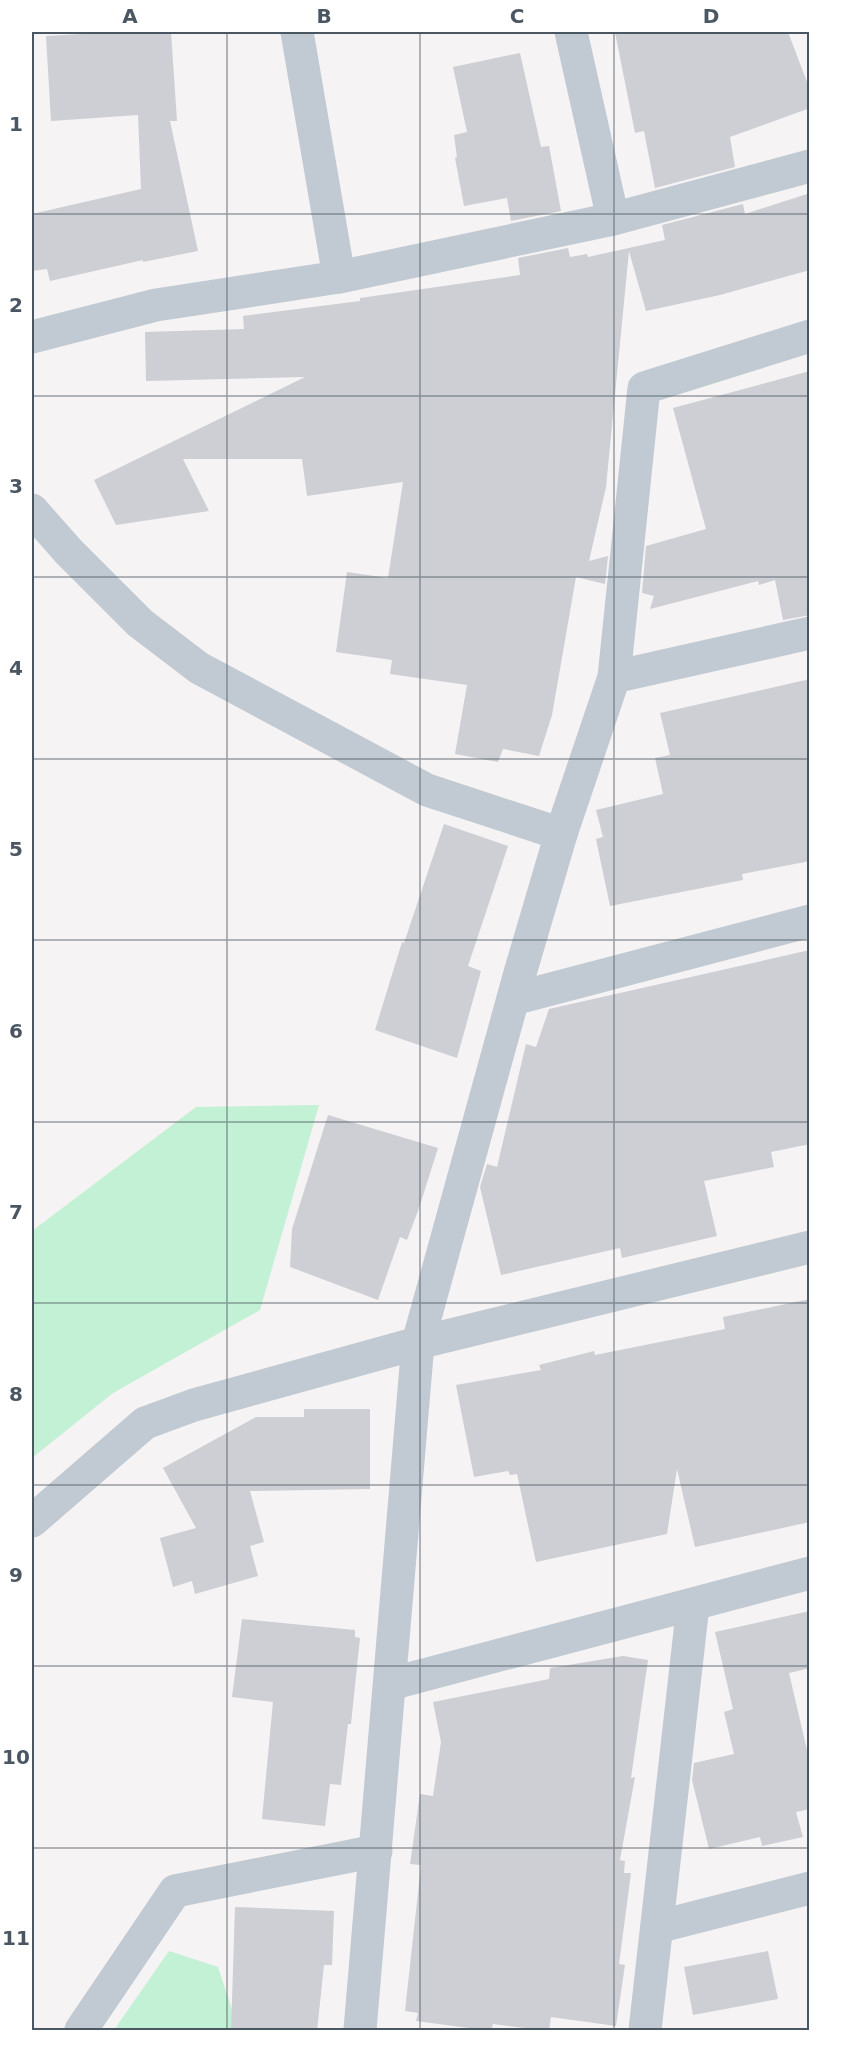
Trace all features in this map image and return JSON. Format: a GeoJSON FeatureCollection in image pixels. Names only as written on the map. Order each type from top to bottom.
{"type":"FeatureCollection","features":[{"type":"Feature","properties":{"kind":"street"},"geometry":{"type":"LineString","coordinates":[[297,32],[339,277]]}},
{"type":"Feature","properties":{"kind":"street"},"geometry":{"type":"LineString","coordinates":[[571,32],[613,219]]}},
{"type":"Feature","properties":{"kind":"street"},"geometry":{"type":"LineString","coordinates":[[32,337],[156,305],[339,277],[613,219],[810,166]]}},
{"type":"Feature","properties":{"kind":"street"},"geometry":{"type":"LineString","coordinates":[[360,2031],[418,1343],[561,834],[614,677],[644,388],[810,336]]}},
{"type":"Feature","properties":{"kind":"street"},"geometry":{"type":"LineString","coordinates":[[32,510],[69,552],[140,623],[199,668],[427,790],[561,834]]}},
{"type":"Feature","properties":{"kind":"street"},"geometry":{"type":"LineString","coordinates":[[614,677],[810,633]]}},
{"type":"Feature","properties":{"kind":"street"},"geometry":{"type":"LineString","coordinates":[[513,999],[810,921]]}},
{"type":"Feature","properties":{"kind":"street"},"geometry":{"type":"LineString","coordinates":[[32,1521],[145,1423],[194,1405],[418,1343],[810,1247]]}},
{"type":"Feature","properties":{"kind":"street"},"geometry":{"type":"LineString","coordinates":[[390,1684],[810,1573]]}},
{"type":"Feature","properties":{"kind":"street"},"geometry":{"type":"LineString","coordinates":[[645,2031],[693,1605]]}},
{"type":"Feature","properties":{"kind":"street"},"geometry":{"type":"LineString","coordinates":[[81,2031],[175,1891],[376,1851]]}},
{"type":"Feature","properties":{"kind":"street"},"geometry":{"type":"LineString","coordinates":[[657,1927],[810,1888]]}},
{"type":"Feature","properties":{"kind":"green space"},"geometry":{"type":"Polygon","coordinates":[[[319,1105],[260,1310],[113,1393],[32,1458],[32,1231],[196,1107],[319,1105]]]}},
{"type":"Feature","properties":{"kind":"green space"},"geometry":{"type":"Polygon","coordinates":[[[169,1951],[218,1967],[237,2025],[236,2030],[114,2030],[169,1951]]]}},
{"type":"Feature","properties":{"kind":"building"},"geometry":{"type":"Polygon","coordinates":[[[171,32],[177,121],[170,121],[198,251],[143,262],[143,260],[50,281],[47,269],[32,271],[32,214],[141,189],[138,115],[51,121],[46,36],[171,32]]]}},
{"type":"Feature","properties":{"kind":"building"},"geometry":{"type":"Polygon","coordinates":[[[615,32],[788,32],[810,90],[810,108],[730,137],[735,167],[655,188],[644,131],[635,133],[615,32]]]}},
{"type":"Feature","properties":{"kind":"building"},"geometry":{"type":"Polygon","coordinates":[[[520,53],[541,147],[549,146],[561,211],[511,221],[507,198],[464,206],[455,158],[457,157],[454,135],[467,132],[453,67],[520,53]]]}},
{"type":"Feature","properties":{"kind":"building"},"geometry":{"type":"Polygon","coordinates":[[[810,193],[810,270],[720,295],[646,311],[629,251],[606,487],[589,561],[608,556],[605,584],[576,577],[552,715],[539,756],[503,749],[498,762],[455,754],[467,685],[390,674],[392,660],[336,652],[347,572],[388,578],[403,482],[307,496],[302,459],[183,459],[209,511],[116,525],[94,480],[305,377],[146,381],[145,332],[244,329],[243,316],[360,301],[360,298],[520,275],[518,258],[568,248],[570,257],[587,254],[588,257],[665,240],[662,225],[743,204],[745,214],[810,193]]]}},
{"type":"Feature","properties":{"kind":"building"},"geometry":{"type":"Polygon","coordinates":[[[810,371],[810,615],[783,620],[775,580],[759,585],[758,581],[650,609],[654,596],[642,593],[646,546],[706,529],[673,408],[810,371]]]}},
{"type":"Feature","properties":{"kind":"building"},"geometry":{"type":"Polygon","coordinates":[[[810,679],[810,861],[742,874],[743,880],[610,906],[596,839],[603,837],[596,810],[663,794],[655,758],[670,755],[660,713],[810,679]]]}},
{"type":"Feature","properties":{"kind":"building"},"geometry":{"type":"Polygon","coordinates":[[[444,824],[508,846],[468,966],[481,971],[457,1058],[375,1030],[402,942],[404,943],[444,824]]]}},
{"type":"Feature","properties":{"kind":"building"},"geometry":{"type":"Polygon","coordinates":[[[810,950],[810,1144],[771,1152],[774,1167],[704,1181],[717,1236],[622,1258],[620,1248],[501,1275],[480,1187],[487,1164],[497,1167],[526,1044],[536,1047],[549,1009],[810,950]]]}},
{"type":"Feature","properties":{"kind":"building"},"geometry":{"type":"Polygon","coordinates":[[[328,1115],[438,1148],[407,1240],[400,1237],[378,1300],[290,1267],[292,1229],[328,1115]]]}},
{"type":"Feature","properties":{"kind":"building"},"geometry":{"type":"Polygon","coordinates":[[[810,1299],[810,1522],[695,1547],[677,1469],[667,1534],[536,1562],[517,1474],[510,1475],[508,1471],[474,1477],[456,1385],[541,1370],[539,1365],[594,1351],[595,1355],[725,1329],[723,1317],[810,1299]]]}},
{"type":"Feature","properties":{"kind":"building"},"geometry":{"type":"Polygon","coordinates":[[[304,1409],[370,1409],[370,1489],[250,1491],[264,1542],[250,1546],[258,1576],[195,1594],[192,1581],[173,1587],[160,1538],[196,1528],[163,1468],[256,1417],[304,1417],[304,1409]]]}},
{"type":"Feature","properties":{"kind":"building"},"geometry":{"type":"Polygon","coordinates":[[[810,1611],[810,1668],[789,1673],[810,1763],[810,1809],[796,1812],[803,1837],[762,1846],[760,1837],[709,1849],[692,1780],[694,1763],[734,1754],[724,1712],[733,1709],[715,1632],[810,1611]]]}},
{"type":"Feature","properties":{"kind":"building"},"geometry":{"type":"Polygon","coordinates":[[[242,1619],[355,1630],[355,1637],[360,1638],[351,1724],[348,1724],[341,1785],[330,1784],[325,1826],[262,1819],[273,1702],[232,1697],[242,1619]]]}},
{"type":"Feature","properties":{"kind":"building"},"geometry":{"type":"Polygon","coordinates":[[[623,1656],[648,1660],[631,1778],[635,1777],[620,1860],[625,1861],[624,1873],[631,1873],[619,1964],[625,1965],[616,2026],[551,2017],[549,2031],[493,2024],[491,2031],[416,2021],[418,2013],[405,2011],[421,1865],[410,1864],[420,1794],[433,1796],[441,1742],[433,1702],[549,1679],[550,1668],[623,1656]]]}},
{"type":"Feature","properties":{"kind":"building"},"geometry":{"type":"Polygon","coordinates":[[[235,1907],[334,1911],[332,1965],[324,1965],[317,2031],[231,2031],[235,1907]]]}},
{"type":"Feature","properties":{"kind":"building"},"geometry":{"type":"Polygon","coordinates":[[[768,1951],[778,1999],[693,2015],[684,1967],[768,1951]]]}}]}
